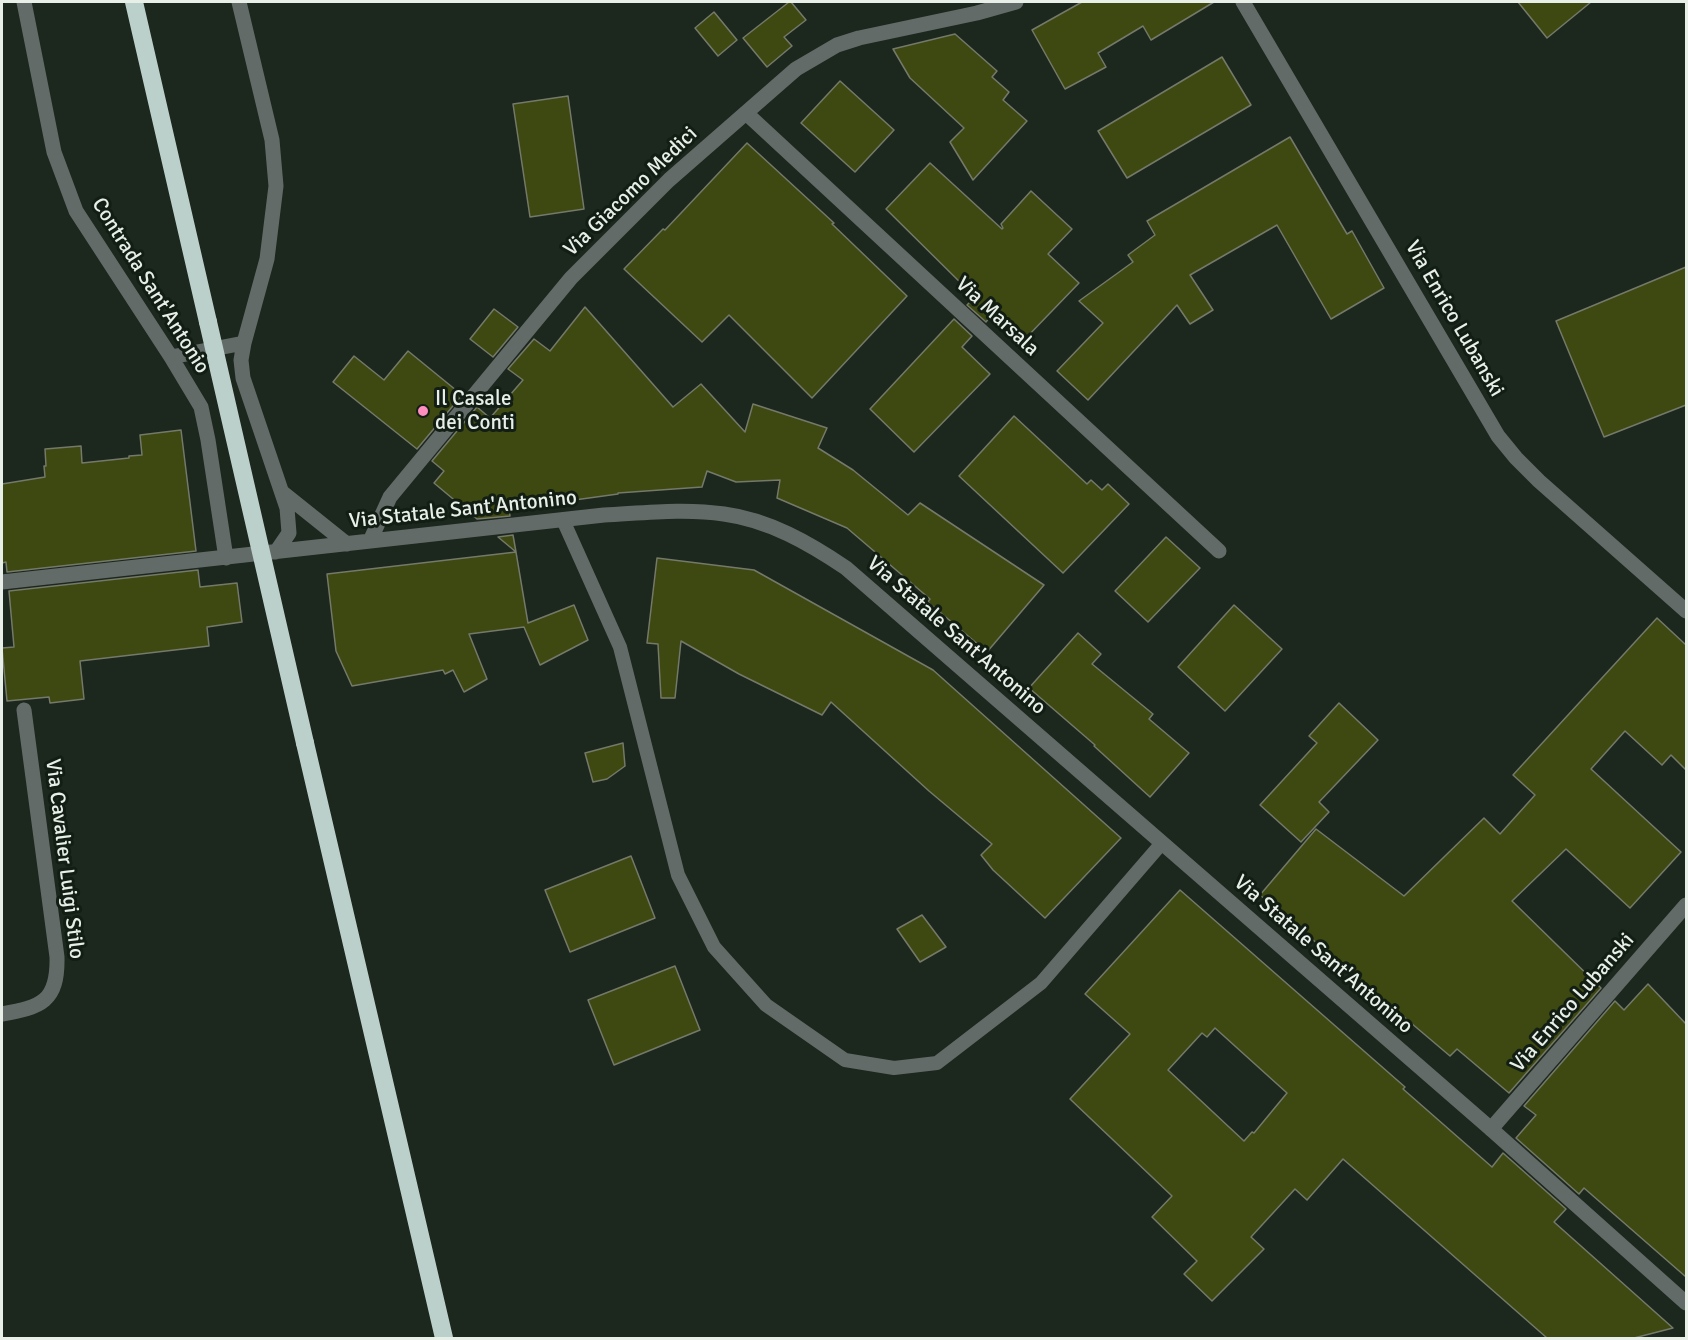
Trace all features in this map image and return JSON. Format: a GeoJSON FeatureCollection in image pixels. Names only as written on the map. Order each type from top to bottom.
{"type":"FeatureCollection","features":[{"type":"Feature","properties":{"kind":"highway"},"geometry":{"type":"LineString","coordinates":[[134,2],[444,1338]]}},
{"type":"Feature","properties":{"kind":"street","name":"Contrada Sant'Antonio"},"geometry":{"type":"LineString","coordinates":[[24,2],[54,152],[76,211],[201,407],[225,558]]}},
{"type":"Feature","properties":{"kind":"street","name":"Contrada Sant'Antonio"},"geometry":{"type":"LineString","coordinates":[[239,2],[272,140],[276,186],[267,259],[241,360],[243,378],[287,508],[289,533],[276,552]]}},
{"type":"Feature","properties":{"kind":"street","name":"Via Giacomo Medici"},"geometry":{"type":"LineString","coordinates":[[370,541],[390,497],[571,278],[669,180],[796,69],[837,45],[859,38],[977,13],[1016,2]]}},
{"type":"Feature","properties":{"kind":"street","name":"Via Enrico Lubanski"},"geometry":{"type":"LineString","coordinates":[[1243,2],[1498,436],[1539,481],[1686,611]]}},
{"type":"Feature","properties":{"kind":"street","name":"Via Marsala"},"geometry":{"type":"LineString","coordinates":[[746,113],[1219,551]]}},
{"type":"Feature","properties":{"kind":"street"},"geometry":{"type":"LineString","coordinates":[[171,357],[244,343]]}},
{"type":"Feature","properties":{"kind":"street"},"geometry":{"type":"LineString","coordinates":[[282,492],[347,544]]}},
{"type":"Feature","properties":{"kind":"street","name":"Via Statale Sant'Antonino"},"geometry":{"type":"LineString","coordinates":[[2,582],[563,520],[659,512],[724,513],[775,528],[802,540],[846,568],[1491,1129],[1686,1303]]}},
{"type":"Feature","properties":{"kind":"street","name":"Via Cavalier Luigi Stilo"},"geometry":{"type":"LineString","coordinates":[[2,1014],[40,1004],[51,993],[57,976],[57,957],[24,710]]}},
{"type":"Feature","properties":{"kind":"street","name":"Via Enrico Lubanski"},"geometry":{"type":"LineString","coordinates":[[1491,1129],[1686,905]]}},
{"type":"Feature","properties":{"kind":"lane"},"geometry":{"type":"LineString","coordinates":[[563,520],[620,647],[678,875],[714,947],[766,1005],[844,1060],[894,1068],[937,1063],[1041,983],[1162,843]]}},
{"type":"Feature","properties":{"kind":"building"},"geometry":{"type":"Polygon","coordinates":[[[789,2],[806,20],[784,37],[792,46],[767,67],[743,38],[789,2]]]}},
{"type":"Feature","properties":{"kind":"building"},"geometry":{"type":"Polygon","coordinates":[[[1082,2],[1214,2],[1151,40],[1143,26],[1098,53],[1106,67],[1065,89],[1032,30],[1082,2]]]}},
{"type":"Feature","properties":{"kind":"building"},"geometry":{"type":"Polygon","coordinates":[[[1518,2],[1591,2],[1547,38],[1518,2]]]}},
{"type":"Feature","properties":{"kind":"building"},"geometry":{"type":"Polygon","coordinates":[[[714,12],[737,40],[718,56],[695,28],[714,12]]]}},
{"type":"Feature","properties":{"kind":"building"},"geometry":{"type":"Polygon","coordinates":[[[955,34],[997,71],[992,77],[1009,92],[1003,100],[1027,121],[973,180],[950,142],[964,128],[910,78],[893,49],[955,34]]]}},
{"type":"Feature","properties":{"kind":"building"},"geometry":{"type":"Polygon","coordinates":[[[1222,57],[1251,105],[1127,178],[1098,131],[1222,57]]]}},
{"type":"Feature","properties":{"kind":"building"},"geometry":{"type":"Polygon","coordinates":[[[840,81],[894,130],[855,172],[801,123],[840,81]]]}},
{"type":"Feature","properties":{"kind":"building"},"geometry":{"type":"Polygon","coordinates":[[[568,96],[584,209],[530,217],[513,104],[568,96]]]}},
{"type":"Feature","properties":{"kind":"building"},"geometry":{"type":"Polygon","coordinates":[[[1290,137],[1347,234],[1352,231],[1384,288],[1331,319],[1277,225],[1190,275],[1213,310],[1190,324],[1177,305],[1088,400],[1057,371],[1103,323],[1079,301],[1133,262],[1128,255],[1155,235],[1147,221],[1290,137]]]}},
{"type":"Feature","properties":{"kind":"building"},"geometry":{"type":"Polygon","coordinates":[[[747,143],[834,223],[832,224],[907,296],[812,398],[729,315],[702,342],[624,269],[663,229],[665,230],[747,143]]]}},
{"type":"Feature","properties":{"kind":"building"},"geometry":{"type":"Polygon","coordinates":[[[930,163],[1002,229],[1001,224],[1031,191],[1072,229],[1048,254],[1079,283],[1024,340],[994,312],[986,322],[967,305],[975,297],[886,209],[930,163]]]}},
{"type":"Feature","properties":{"kind":"building"},"geometry":{"type":"Polygon","coordinates":[[[1686,267],[1686,405],[1604,437],[1556,321],[1686,267]]]}},
{"type":"Feature","properties":{"kind":"building"},"geometry":{"type":"Polygon","coordinates":[[[585,307],[673,407],[701,384],[745,432],[753,404],[827,428],[818,448],[853,470],[908,515],[920,503],[1044,585],[987,652],[928,602],[930,599],[847,528],[777,498],[780,480],[736,482],[707,471],[702,487],[618,493],[509,509],[510,516],[477,519],[434,483],[444,471],[432,461],[477,407],[490,418],[523,380],[508,369],[534,339],[550,351],[585,307]]]}},
{"type":"Feature","properties":{"kind":"building"},"geometry":{"type":"Polygon","coordinates":[[[494,309],[518,327],[493,357],[470,339],[494,309]]]}},
{"type":"Feature","properties":{"kind":"building"},"geometry":{"type":"Polygon","coordinates":[[[954,319],[972,336],[962,347],[990,374],[914,452],[870,409],[954,319]]]}},
{"type":"Feature","properties":{"kind":"building"},"geometry":{"type":"Polygon","coordinates":[[[408,351],[462,395],[417,449],[333,382],[354,356],[384,380],[408,351]]]}},
{"type":"Feature","properties":{"kind":"building"},"geometry":{"type":"Polygon","coordinates":[[[1014,416],[1087,484],[1091,480],[1102,490],[1108,484],[1129,504],[1063,573],[959,476],[1014,416]]]}},
{"type":"Feature","properties":{"kind":"building"},"geometry":{"type":"Polygon","coordinates":[[[181,430],[196,551],[7,572],[6,562],[2,563],[2,484],[45,477],[45,449],[81,446],[82,463],[129,458],[129,456],[142,455],[140,435],[181,430]]]}},
{"type":"Feature","properties":{"kind":"building"},"geometry":{"type":"Polygon","coordinates":[[[513,535],[516,552],[498,537],[513,535]]]}},
{"type":"Feature","properties":{"kind":"building"},"geometry":{"type":"Polygon","coordinates":[[[1166,537],[1200,568],[1148,622],[1115,591],[1166,537]]]}},
{"type":"Feature","properties":{"kind":"building"},"geometry":{"type":"Polygon","coordinates":[[[516,552],[528,623],[574,605],[588,640],[540,665],[524,627],[469,634],[487,679],[464,692],[453,670],[445,674],[443,670],[352,686],[336,651],[327,574],[516,552]]]}},
{"type":"Feature","properties":{"kind":"building"},"geometry":{"type":"Polygon","coordinates":[[[657,558],[754,570],[933,670],[1121,838],[1045,918],[993,870],[981,855],[992,844],[929,791],[831,702],[822,715],[739,674],[681,641],[675,698],[661,698],[658,644],[647,643],[657,558]]]}},
{"type":"Feature","properties":{"kind":"building"},"geometry":{"type":"Polygon","coordinates":[[[198,570],[200,587],[237,583],[242,622],[207,627],[209,646],[80,661],[84,699],[50,703],[49,697],[7,701],[2,648],[14,647],[9,591],[198,570]]]}},
{"type":"Feature","properties":{"kind":"building"},"geometry":{"type":"Polygon","coordinates":[[[1234,605],[1282,649],[1225,711],[1178,667],[1234,605]]]}},
{"type":"Feature","properties":{"kind":"building"},"geometry":{"type":"Polygon","coordinates":[[[1657,618],[1686,645],[1686,770],[1671,755],[1662,765],[1625,731],[1591,769],[1681,852],[1630,908],[1566,849],[1512,901],[1601,988],[1509,1093],[1457,1049],[1450,1056],[1260,895],[1316,829],[1404,896],[1484,818],[1500,834],[1535,795],[1513,775],[1657,618]]]}},
{"type":"Feature","properties":{"kind":"building"},"geometry":{"type":"Polygon","coordinates":[[[1078,633],[1101,654],[1092,664],[1153,714],[1149,719],[1189,753],[1150,797],[1095,745],[1029,688],[1078,633]]]}},
{"type":"Feature","properties":{"kind":"building"},"geometry":{"type":"Polygon","coordinates":[[[1339,703],[1378,740],[1319,802],[1329,812],[1301,842],[1260,805],[1317,743],[1309,736],[1339,703]]]}},
{"type":"Feature","properties":{"kind":"building"},"geometry":{"type":"Polygon","coordinates":[[[623,743],[625,766],[607,779],[593,782],[585,753],[623,743]]]}},
{"type":"Feature","properties":{"kind":"building"},"geometry":{"type":"Polygon","coordinates":[[[631,856],[655,918],[570,952],[545,890],[631,856]]]}},
{"type":"Feature","properties":{"kind":"building"},"geometry":{"type":"Polygon","coordinates":[[[1180,890],[1405,1087],[1403,1089],[1492,1167],[1503,1153],[1566,1209],[1554,1222],[1673,1328],[1634,1338],[1547,1338],[1343,1159],[1307,1200],[1295,1189],[1251,1237],[1264,1249],[1212,1301],[1184,1274],[1197,1261],[1152,1217],[1172,1196],[1070,1099],[1130,1034],[1085,994],[1180,890]],[[1215,1028],[1207,1037],[1202,1033],[1168,1070],[1244,1141],[1252,1132],[1254,1133],[1287,1093],[1215,1028]]]}},
{"type":"Feature","properties":{"kind":"building"},"geometry":{"type":"Polygon","coordinates":[[[922,915],[946,947],[920,962],[897,929],[922,915]]]}},
{"type":"Feature","properties":{"kind":"building"},"geometry":{"type":"Polygon","coordinates":[[[675,966],[700,1030],[614,1065],[588,1000],[675,966]]]}},
{"type":"Feature","properties":{"kind":"building"},"geometry":{"type":"Polygon","coordinates":[[[1648,984],[1686,1024],[1686,1277],[1584,1188],[1579,1194],[1516,1138],[1536,1115],[1524,1106],[1615,1001],[1624,1010],[1648,984]]]}},
{"type":"Feature","properties":{"kind":"place","name":"Il Casale dei Conti"},"geometry":{"type":"Point","coordinates":[423,411]}}]}
